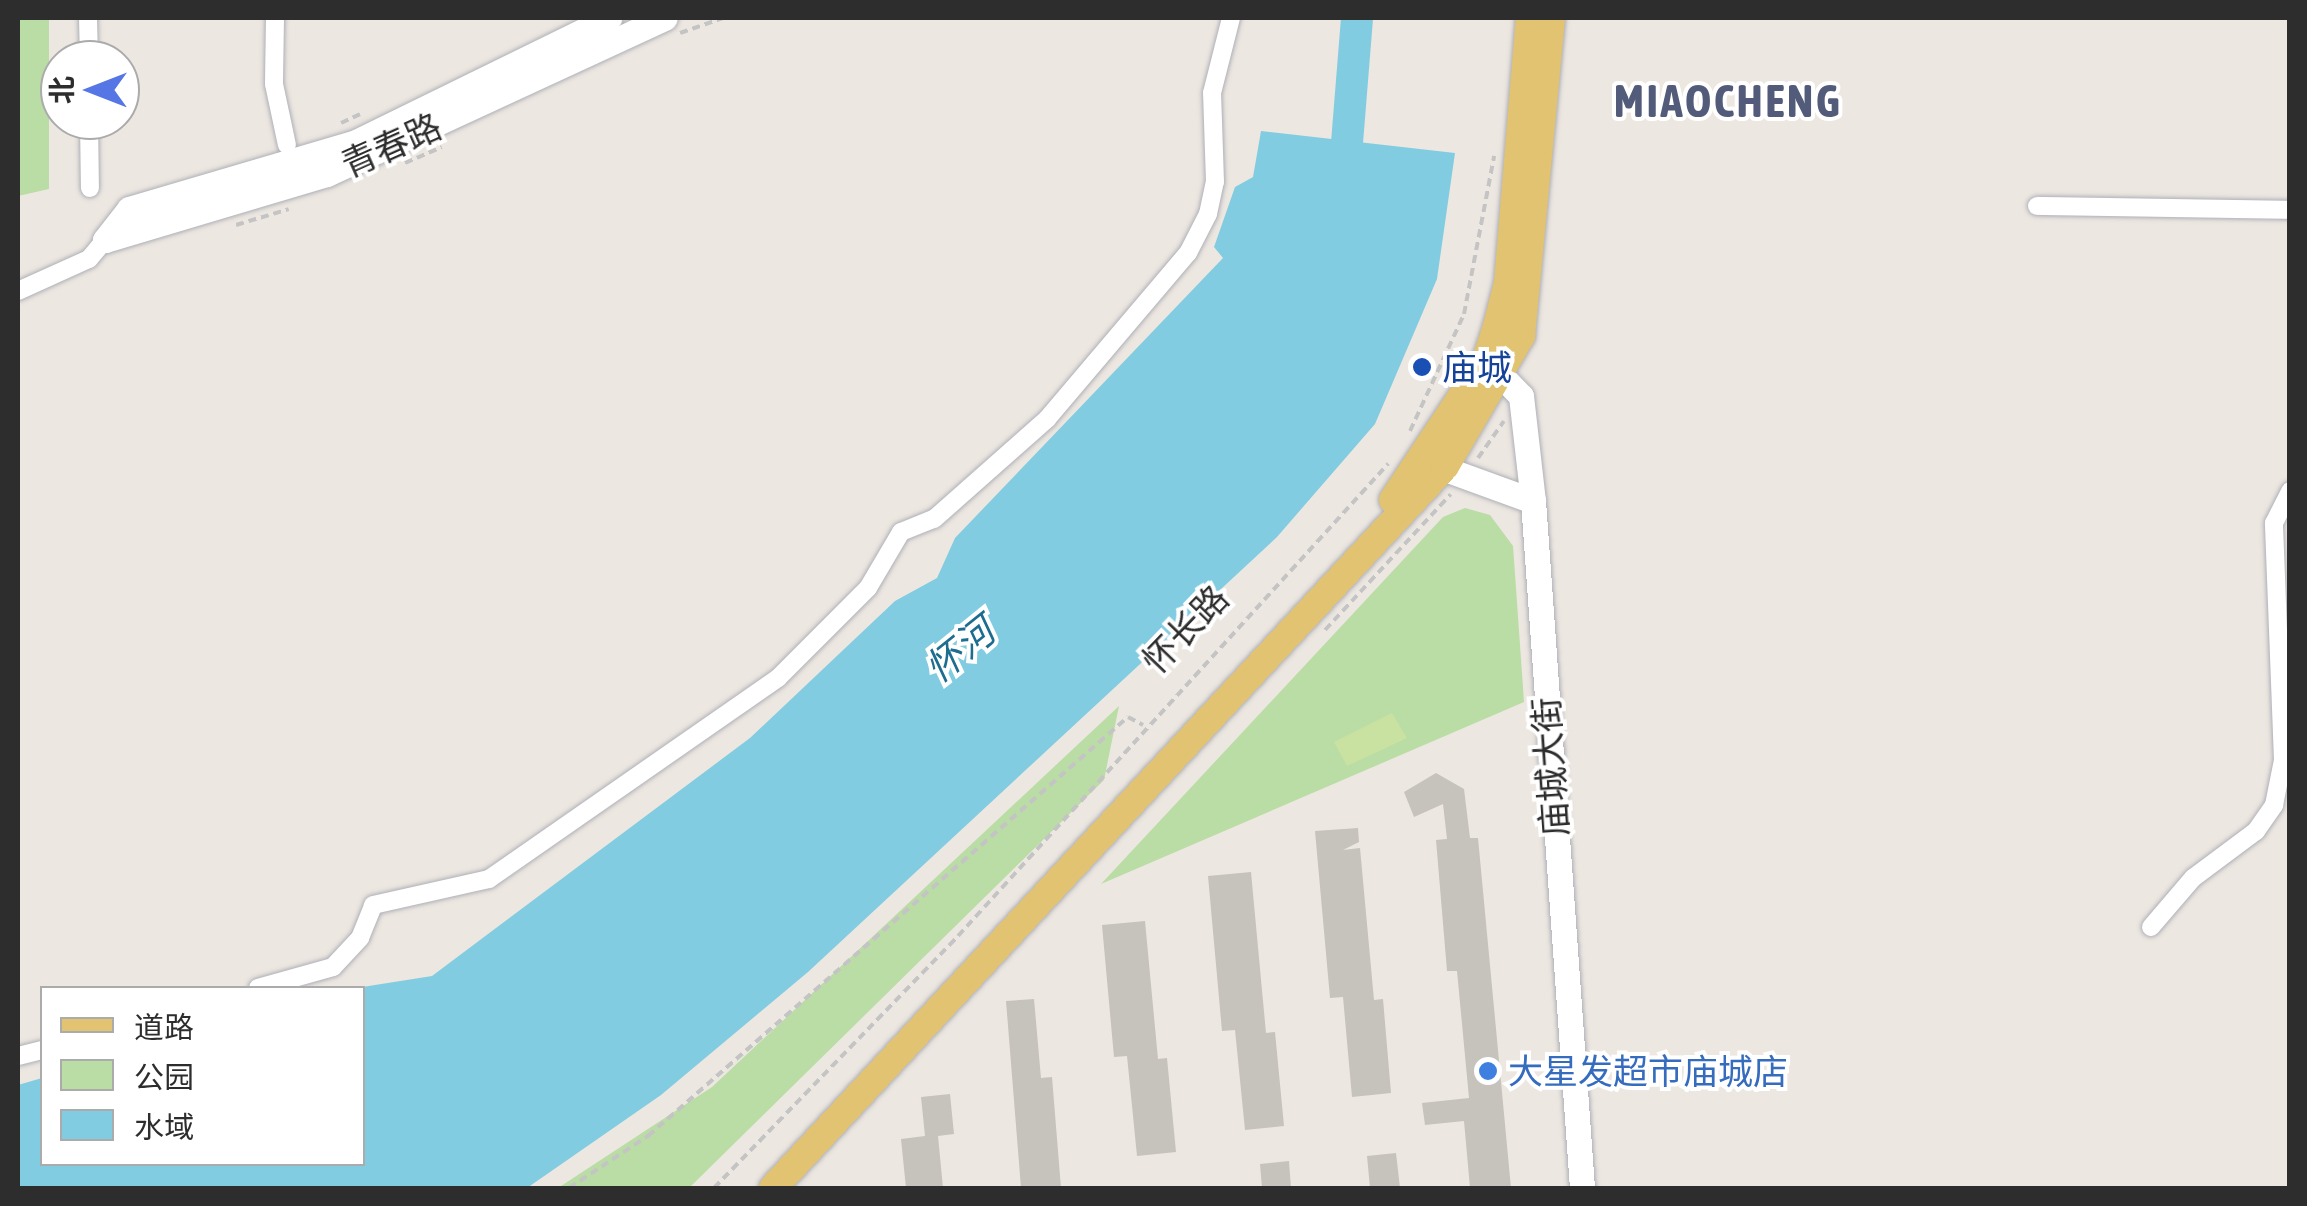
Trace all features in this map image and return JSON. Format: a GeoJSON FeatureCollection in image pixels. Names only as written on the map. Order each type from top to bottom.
{"type":"FeatureCollection","features":[{"type":"Feature","properties":{"kind":"main road","name":"青春路"},"geometry":{"type":"LineString","coordinates":[[104,240],[129,209],[356,142],[609,18]]}},
{"type":"Feature","properties":{"kind":"main road","name":"青春路"},"geometry":{"type":"LineString","coordinates":[[104,240],[327,174],[666,18]]}},
{"type":"Feature","properties":{"kind":"main road","name":"怀长路"},"geometry":{"type":"LineString","coordinates":[[1495,367],[1508,283],[1530,18]]}},
{"type":"Feature","properties":{"kind":"main road","name":"怀长路"},"geometry":{"type":"LineString","coordinates":[[773,1188],[1521,336],[1551,18]]}},
{"type":"Feature","properties":{"kind":"main road","name":"庙城大街"},"geometry":{"type":"LineString","coordinates":[[1495,367],[1521,396],[1533,501],[1582,1188]]}},
{"type":"Feature","properties":{"kind":"main road","name":"怀长路"},"geometry":{"type":"LineString","coordinates":[[751,1188],[1261,648],[1399,494],[1416,456]]}},
{"type":"Feature","properties":{"kind":"main road"},"geometry":{"type":"LineString","coordinates":[[1416,456],[1533,501]]}},
{"type":"Feature","properties":{"kind":"street"},"geometry":{"type":"LineString","coordinates":[[275,18],[274,84],[288,145]]}},
{"type":"Feature","properties":{"kind":"street"},"geometry":{"type":"LineString","coordinates":[[265,986],[332,967],[360,938],[373,906],[489,880],[778,678],[868,588],[901,532],[934,519],[1047,418],[1188,253],[1208,214],[1215,182],[1212,93],[1231,18]]}},
{"type":"Feature","properties":{"kind":"street"},"geometry":{"type":"LineString","coordinates":[[89,140],[90,188]]}},
{"type":"Feature","properties":{"kind":"street"},"geometry":{"type":"LineString","coordinates":[[2037,206],[2290,210]]}},
{"type":"Feature","properties":{"kind":"street"},"geometry":{"type":"LineString","coordinates":[[18,292],[88,259],[104,240]]}},
{"type":"Feature","properties":{"kind":"street"},"geometry":{"type":"LineString","coordinates":[[2151,927],[2193,878],[2256,831],[2274,806],[2282,760],[2274,523],[2290,491]]}},
{"type":"Feature","properties":{"kind":"path","name":"青春路"},"geometry":{"type":"LineString","coordinates":[[334,126],[369,110]]}},
{"type":"Feature","properties":{"kind":"path","name":"怀长路"},"geometry":{"type":"LineString","coordinates":[[714,1188],[958,936],[1144,725],[1326,539],[1416,456],[1464,314],[1497,140]]}},
{"type":"Feature","properties":{"kind":"path"},"geometry":{"type":"LineString","coordinates":[[569,1188],[648,1136],[1128,717],[1144,725]]}},
{"type":"Feature","properties":{"kind":"green space"},"geometry":{"type":"Polygon","coordinates":[[[18,18],[49,18],[49,40],[40,40],[40,140],[49,140],[49,189],[18,196],[18,18]]]}},
{"type":"Feature","properties":{"kind":"green space"},"geometry":{"type":"Polygon","coordinates":[[[1465,508],[1490,515],[1513,546],[1524,702],[1101,884],[1443,517],[1465,508]]]}},
{"type":"Feature","properties":{"kind":"green space"},"geometry":{"type":"Polygon","coordinates":[[[1119,706],[1104,780],[689,1188],[558,1188],[712,1087],[1119,706]]]}},
{"type":"Feature","properties":{"kind":"green space"},"geometry":{"type":"Polygon","coordinates":[[[1392,713],[1407,738],[1347,766],[1334,742],[1392,713]]]}},
{"type":"Feature","properties":{"kind":"water"},"geometry":{"type":"Polygon","coordinates":[[[1261,131],[1455,153],[1437,279],[1375,424],[1277,537],[808,972],[661,1095],[527,1188],[18,1188],[18,1085],[40,1079],[40,1166],[365,1166],[365,987],[432,976],[750,738],[895,601],[937,578],[955,538],[1223,258],[1214,247],[1235,187],[1253,177],[1261,131]]]}},
{"type":"Feature","properties":{"kind":"building"},"geometry":{"type":"Polygon","coordinates":[[[1436,773],[1464,789],[1470,838],[1478,838],[1511,1188],[1470,1188],[1464,1121],[1425,1125],[1422,1103],[1469,1098],[1457,971],[1447,971],[1436,840],[1447,839],[1443,804],[1414,817],[1404,792],[1436,773]]]}},
{"type":"Feature","properties":{"kind":"building"},"geometry":{"type":"Polygon","coordinates":[[[1358,828],[1359,842],[1343,850],[1360,848],[1374,1000],[1383,999],[1391,1093],[1352,1097],[1343,997],[1330,998],[1315,831],[1358,828]]]}},
{"type":"Feature","properties":{"kind":"building"},"geometry":{"type":"Polygon","coordinates":[[[1251,872],[1266,1033],[1275,1032],[1284,1126],[1245,1130],[1235,1030],[1222,1031],[1208,876],[1251,872]]]}},
{"type":"Feature","properties":{"kind":"building"},"geometry":{"type":"Polygon","coordinates":[[[1145,921],[1158,1059],[1167,1058],[1176,1152],[1137,1156],[1127,1056],[1114,1057],[1102,925],[1145,921]]]}},
{"type":"Feature","properties":{"kind":"building"},"geometry":{"type":"Polygon","coordinates":[[[1034,999],[1041,1078],[1052,1077],[1061,1188],[1021,1188],[1006,1001],[1034,999]]]}},
{"type":"Feature","properties":{"kind":"building"},"geometry":{"type":"Polygon","coordinates":[[[950,1094],[954,1134],[938,1136],[943,1188],[906,1188],[901,1139],[925,1136],[921,1097],[950,1094]]]}},
{"type":"Feature","properties":{"kind":"building"},"geometry":{"type":"Polygon","coordinates":[[[1396,1153],[1400,1188],[1370,1188],[1367,1156],[1396,1153]]]}},
{"type":"Feature","properties":{"kind":"building"},"geometry":{"type":"Polygon","coordinates":[[[1289,1161],[1291,1188],[1262,1188],[1260,1164],[1289,1161]]]}},
{"type":"Feature","properties":{"kind":"waterway","name":"怀河"},"geometry":{"type":"LineString","coordinates":[[1344,180],[1357,18]]}},
{"type":"Feature","properties":{"kind":"place","name":"庙城"},"geometry":{"type":"Point","coordinates":[1422,367]}},
{"type":"Feature","properties":{"kind":"place","name":"大星发超市庙城店"},"geometry":{"type":"Point","coordinates":[1488,1071]}},
{"type":"Feature","properties":{"kind":"district","name":"MIAOCHENG"},"geometry":{"type":"Point","coordinates":[1728,102]}}]}
